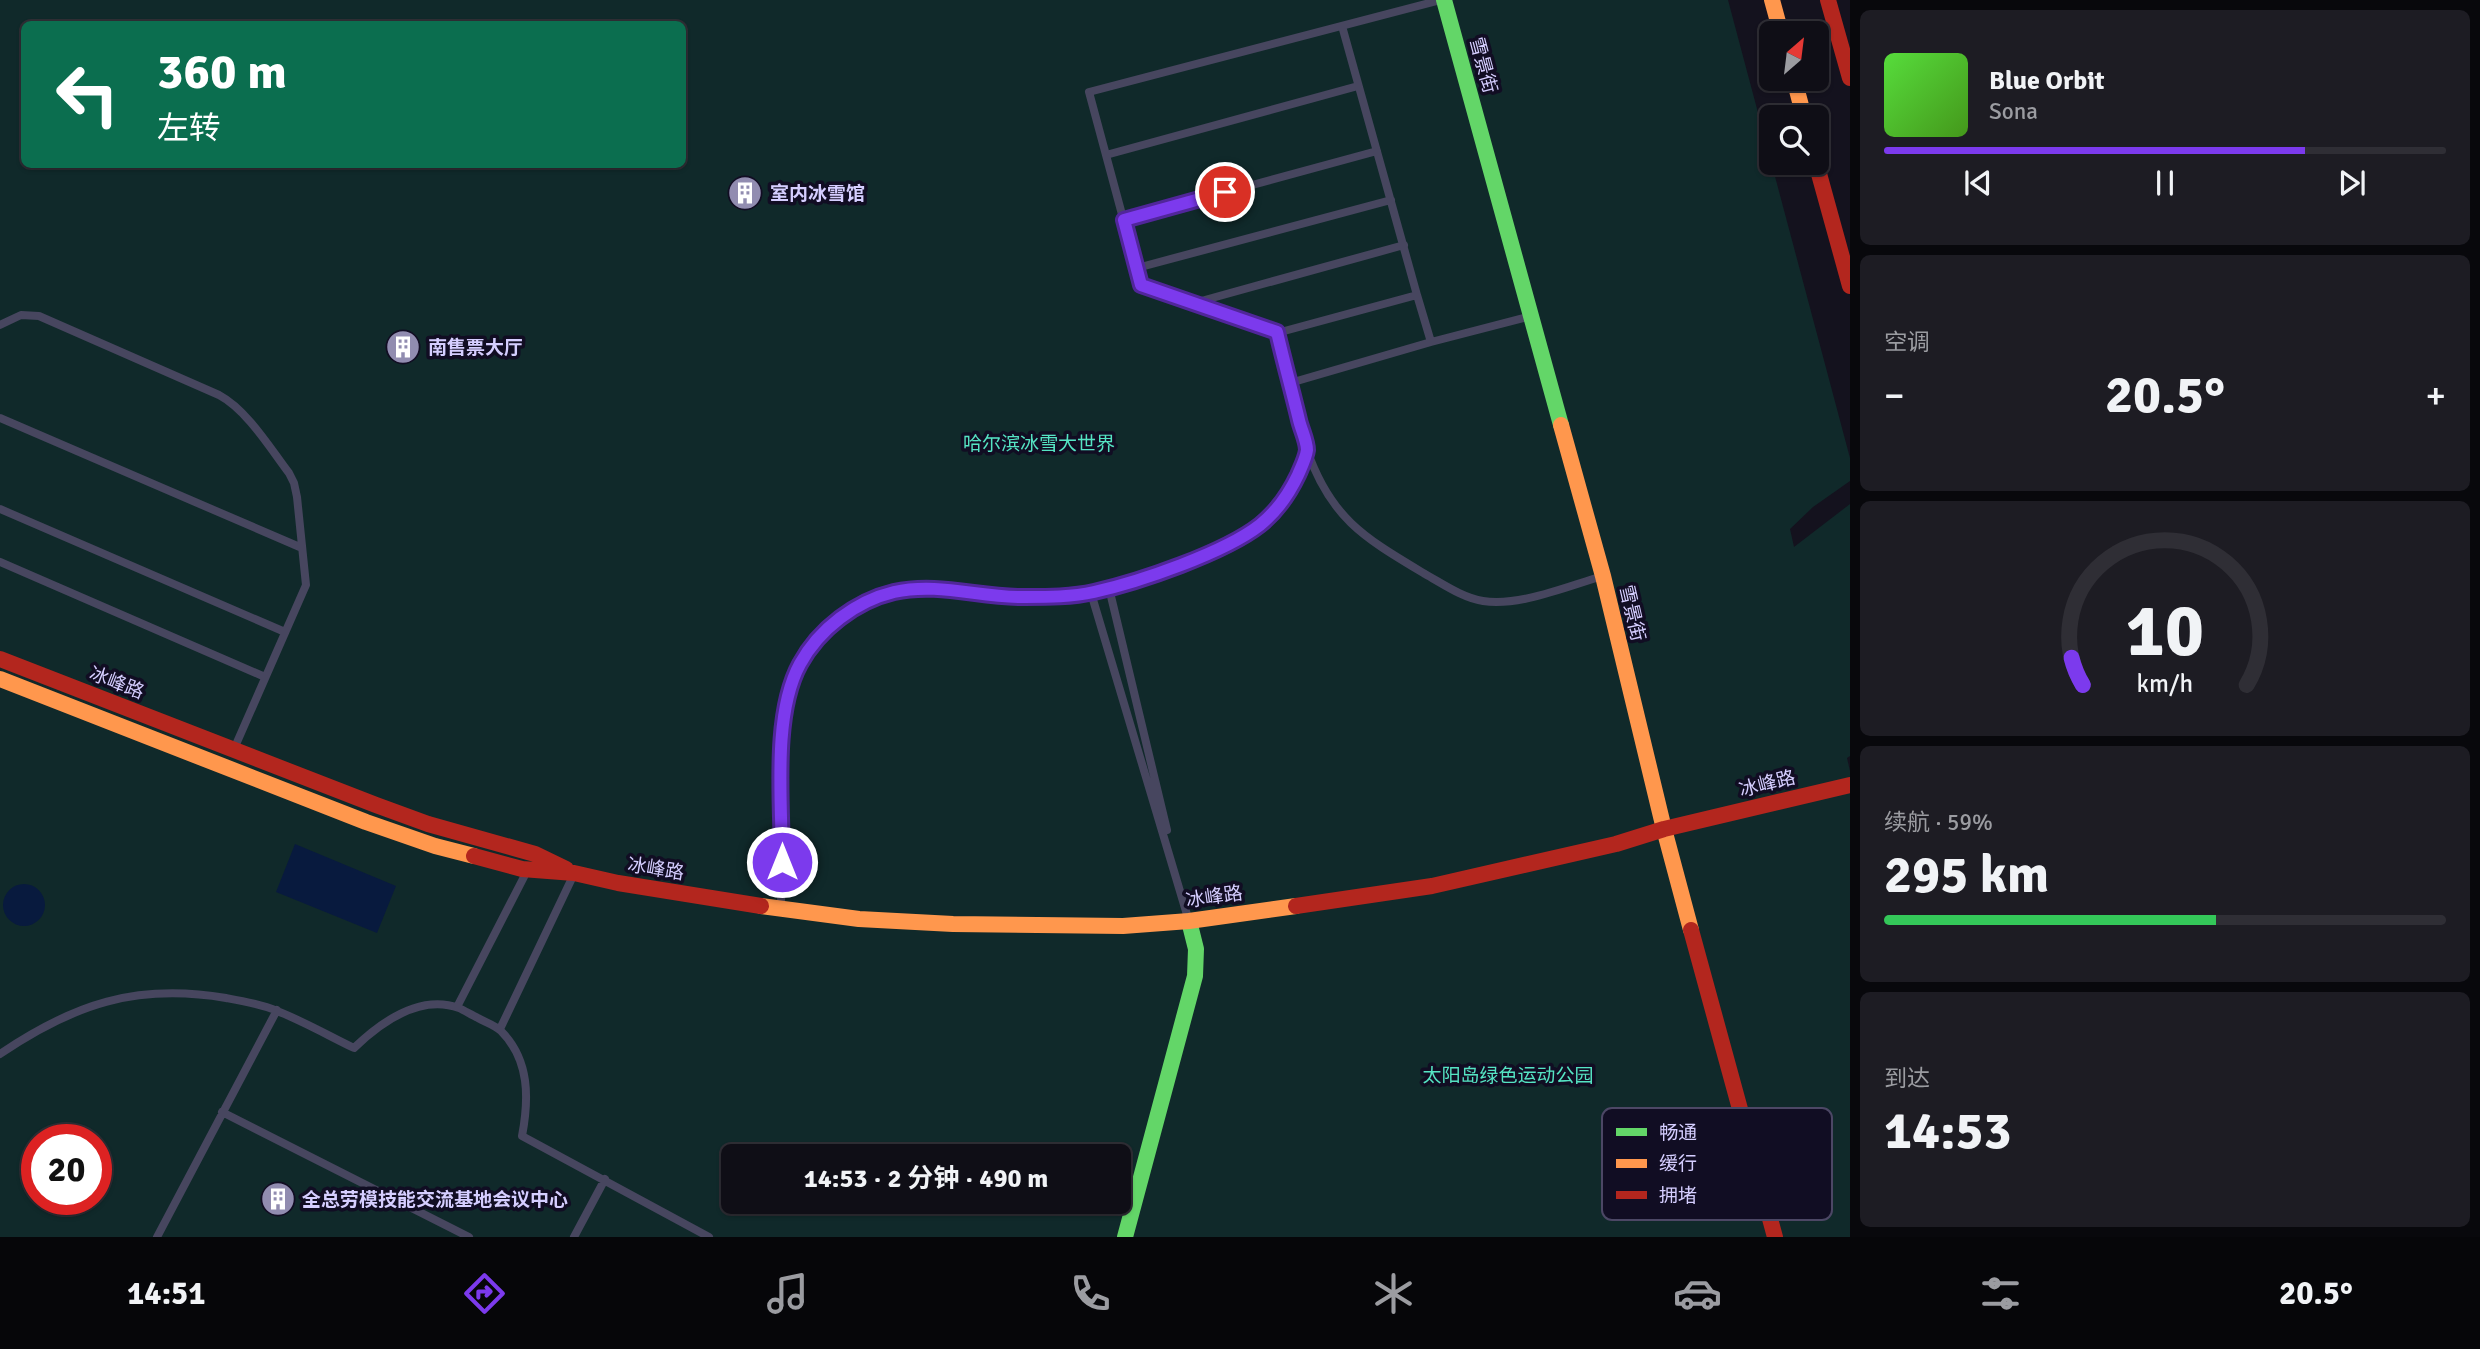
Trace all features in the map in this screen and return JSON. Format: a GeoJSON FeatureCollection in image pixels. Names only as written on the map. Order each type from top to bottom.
{"type":"FeatureCollection","features":[{"type":"Feature","properties":{"kind":"main road","name":"雪景街"},"geometry":{"type":"LineString","coordinates":[[1443,0],[1603,576],[1664,830],[1740,1108]]}},
{"type":"Feature","properties":{"kind":"main road"},"geometry":{"type":"LineString","coordinates":[[1772,0],[1778,21]]}},
{"type":"Feature","properties":{"kind":"main road"},"geometry":{"type":"LineString","coordinates":[[1828,0],[1850,78]]}},
{"type":"Feature","properties":{"kind":"main road"},"geometry":{"type":"LineString","coordinates":[[1819,175],[1850,286]]}},
{"type":"Feature","properties":{"kind":"main road","name":"冰峰路"},"geometry":{"type":"LineString","coordinates":[[0,659],[428,824],[535,854],[574,873]]}},
{"type":"Feature","properties":{"kind":"main road","name":"冰峰路"},"geometry":{"type":"LineString","coordinates":[[0,679],[366,822],[435,846],[527,871],[574,873],[618,883],[859,919],[953,924],[1123,926],[1189,921],[1432,886],[1616,844],[1850,785]]}},
{"type":"Feature","properties":{"kind":"main road"},"geometry":{"type":"LineString","coordinates":[[1125,1237],[1195,976],[1196,949],[1189,921]]}},
{"type":"Feature","properties":{"kind":"main road","name":"雪景街"},"geometry":{"type":"LineString","coordinates":[[1770,1220],[1775,1237]]}},
{"type":"Feature","properties":{"kind":"lane"},"geometry":{"type":"LineString","coordinates":[[1417,295],[1277,332],[1141,285],[1089,92],[1443,0]]}},
{"type":"Feature","properties":{"kind":"lane"},"geometry":{"type":"LineString","coordinates":[[1342,26],[1430,342]]}},
{"type":"Feature","properties":{"kind":"lane"},"geometry":{"type":"LineString","coordinates":[[1106,155],[1359,86]]}},
{"type":"Feature","properties":{"kind":"lane"},"geometry":{"type":"LineString","coordinates":[[1124,220],[1377,151]]}},
{"type":"Feature","properties":{"kind":"lane"},"geometry":{"type":"LineString","coordinates":[[1137,268],[1391,200]]}},
{"type":"Feature","properties":{"kind":"lane"},"geometry":{"type":"LineString","coordinates":[[1194,303],[1404,245]]}},
{"type":"Feature","properties":{"kind":"lane"},"geometry":{"type":"LineString","coordinates":[[0,325],[21,315],[39,316],[231,401],[289,473],[294,483],[306,585],[233,750]]}},
{"type":"Feature","properties":{"kind":"lane"},"geometry":{"type":"LineString","coordinates":[[1290,383],[1531,316]]}},
{"type":"Feature","properties":{"kind":"lane"},"geometry":{"type":"LineString","coordinates":[[1277,332],[1307,450],[1320,484],[1348,521],[1391,554],[1472,598],[1494,602],[1527,598],[1603,576]]}},
{"type":"Feature","properties":{"kind":"lane"},"geometry":{"type":"LineString","coordinates":[[0,418],[302,548]]}},
{"type":"Feature","properties":{"kind":"lane"},"geometry":{"type":"LineString","coordinates":[[781,909],[784,714],[793,678],[800,664],[816,642],[839,620],[863,604],[907,590],[938,587],[1006,597],[1091,593],[1195,559],[1252,531],[1283,501],[1296,479],[1307,450]]}},
{"type":"Feature","properties":{"kind":"lane"},"geometry":{"type":"LineString","coordinates":[[0,509],[285,632]]}},
{"type":"Feature","properties":{"kind":"lane"},"geometry":{"type":"LineString","coordinates":[[0,562],[265,677]]}},
{"type":"Feature","properties":{"kind":"lane"},"geometry":{"type":"LineString","coordinates":[[1109,588],[1189,921]]}},
{"type":"Feature","properties":{"kind":"lane"},"geometry":{"type":"LineString","coordinates":[[1091,593],[1189,921]]}},
{"type":"Feature","properties":{"kind":"lane"},"geometry":{"type":"LineString","coordinates":[[457,1007],[535,854]]}},
{"type":"Feature","properties":{"kind":"lane"},"geometry":{"type":"LineString","coordinates":[[500,1030],[574,873]]}},
{"type":"Feature","properties":{"kind":"lane"},"geometry":{"type":"LineString","coordinates":[[0,1054],[51,1022],[104,1002],[136,995],[198,993],[249,1002],[276,1010],[354,1048],[373,1030],[409,1011],[431,1005],[457,1007],[500,1030],[517,1052],[525,1076],[528,1107],[523,1136],[709,1237]]}},
{"type":"Feature","properties":{"kind":"lane"},"geometry":{"type":"LineString","coordinates":[[157,1237],[276,1010]]}},
{"type":"Feature","properties":{"kind":"lane"},"geometry":{"type":"LineString","coordinates":[[222,1112],[469,1237]]}},
{"type":"Feature","properties":{"kind":"lane"},"geometry":{"type":"LineString","coordinates":[[574,1237],[605,1179]]}},
{"type":"Feature","properties":{"kind":"green space"},"geometry":{"type":"Polygon","coordinates":[[[0,0],[1728,0],[1759,116],[1759,175],[1775,175],[1850,458],[1850,481],[1813,507],[1790,529],[1794,547],[1850,504],[1850,756],[1847,758],[1850,771],[1850,1237],[0,1237],[0,0]]]}},
{"type":"Feature","properties":{"kind":"water"},"geometry":{"type":"Polygon","coordinates":[[[295,844],[396,886],[377,933],[276,892],[295,844]]]}},
{"type":"Feature","properties":{"kind":"water"},"geometry":{"type":"Polygon","coordinates":[[[24,884],[39,890],[45,905],[39,920],[24,926],[9,920],[3,905],[9,890],[24,884]]]}},
{"type":"Feature","properties":{"kind":"traffic: fast"},"geometry":{"type":"LineString","coordinates":[[1444,0],[1561,425]]}},
{"type":"Feature","properties":{"kind":"traffic: fast"},"geometry":{"type":"LineString","coordinates":[[1125,1237],[1195,976],[1196,949],[1189,921]]}},
{"type":"Feature","properties":{"kind":"traffic: slow"},"geometry":{"type":"LineString","coordinates":[[1772,0],[1778,21]]}},
{"type":"Feature","properties":{"kind":"traffic: slow"},"geometry":{"type":"LineString","coordinates":[[1797,91],[1801,105]]}},
{"type":"Feature","properties":{"kind":"traffic: slow"},"geometry":{"type":"LineString","coordinates":[[1561,425],[1603,576],[1691,930]]}},
{"type":"Feature","properties":{"kind":"traffic: slow"},"geometry":{"type":"LineString","coordinates":[[0,679],[366,822],[435,846],[474,856]]}},
{"type":"Feature","properties":{"kind":"traffic: slow"},"geometry":{"type":"LineString","coordinates":[[761,906],[859,919],[953,924],[1123,926],[1189,921],[1296,906]]}},
{"type":"Feature","properties":{"kind":"traffic: jam"},"geometry":{"type":"LineString","coordinates":[[1828,0],[1850,78]]}},
{"type":"Feature","properties":{"kind":"traffic: jam"},"geometry":{"type":"LineString","coordinates":[[1819,175],[1850,286]]}},
{"type":"Feature","properties":{"kind":"traffic: jam"},"geometry":{"type":"LineString","coordinates":[[0,659],[376,805],[428,824],[535,854],[566,869]]}},
{"type":"Feature","properties":{"kind":"traffic: jam"},"geometry":{"type":"LineString","coordinates":[[1296,906],[1432,886],[1616,844],[1664,829],[1850,785]]}},
{"type":"Feature","properties":{"kind":"traffic: jam"},"geometry":{"type":"LineString","coordinates":[[474,856],[522,869],[574,873],[618,883],[761,906]]}},
{"type":"Feature","properties":{"kind":"traffic: jam"},"geometry":{"type":"LineString","coordinates":[[1691,930],[1740,1108]]}},
{"type":"Feature","properties":{"kind":"traffic: jam"},"geometry":{"type":"LineString","coordinates":[[1770,1220],[1775,1237]]}},
{"type":"Feature","properties":{"kind":"place","name":"室内冰雪馆"},"geometry":{"type":"Point","coordinates":[745,193]}},
{"type":"Feature","properties":{"kind":"place","name":"南售票大厅"},"geometry":{"type":"Point","coordinates":[403,347]}},
{"type":"Feature","properties":{"kind":"place","name":"全总劳模技能交流基地会议中心"},"geometry":{"type":"Point","coordinates":[278,1199]}},
{"type":"Feature","properties":{"kind":"route"},"geometry":{"type":"LineString","coordinates":[[782,862],[783,730],[788,694],[807,652],[826,631],[850,612],[891,593],[923,588],[938,587],[1006,597],[1091,593],[1195,559],[1240,538],[1262,524],[1283,501],[1302,467],[1307,450],[1277,332],[1141,285],[1124,220],[1225,192]]}},
{"type":"Feature","properties":{"kind":"park label","name":"哈尔滨冰雪大世界"},"geometry":{"type":"Point","coordinates":[1039,443]}},
{"type":"Feature","properties":{"kind":"park label","name":"太阳岛绿色运动公园"},"geometry":{"type":"Point","coordinates":[1508,1075]}}]}
